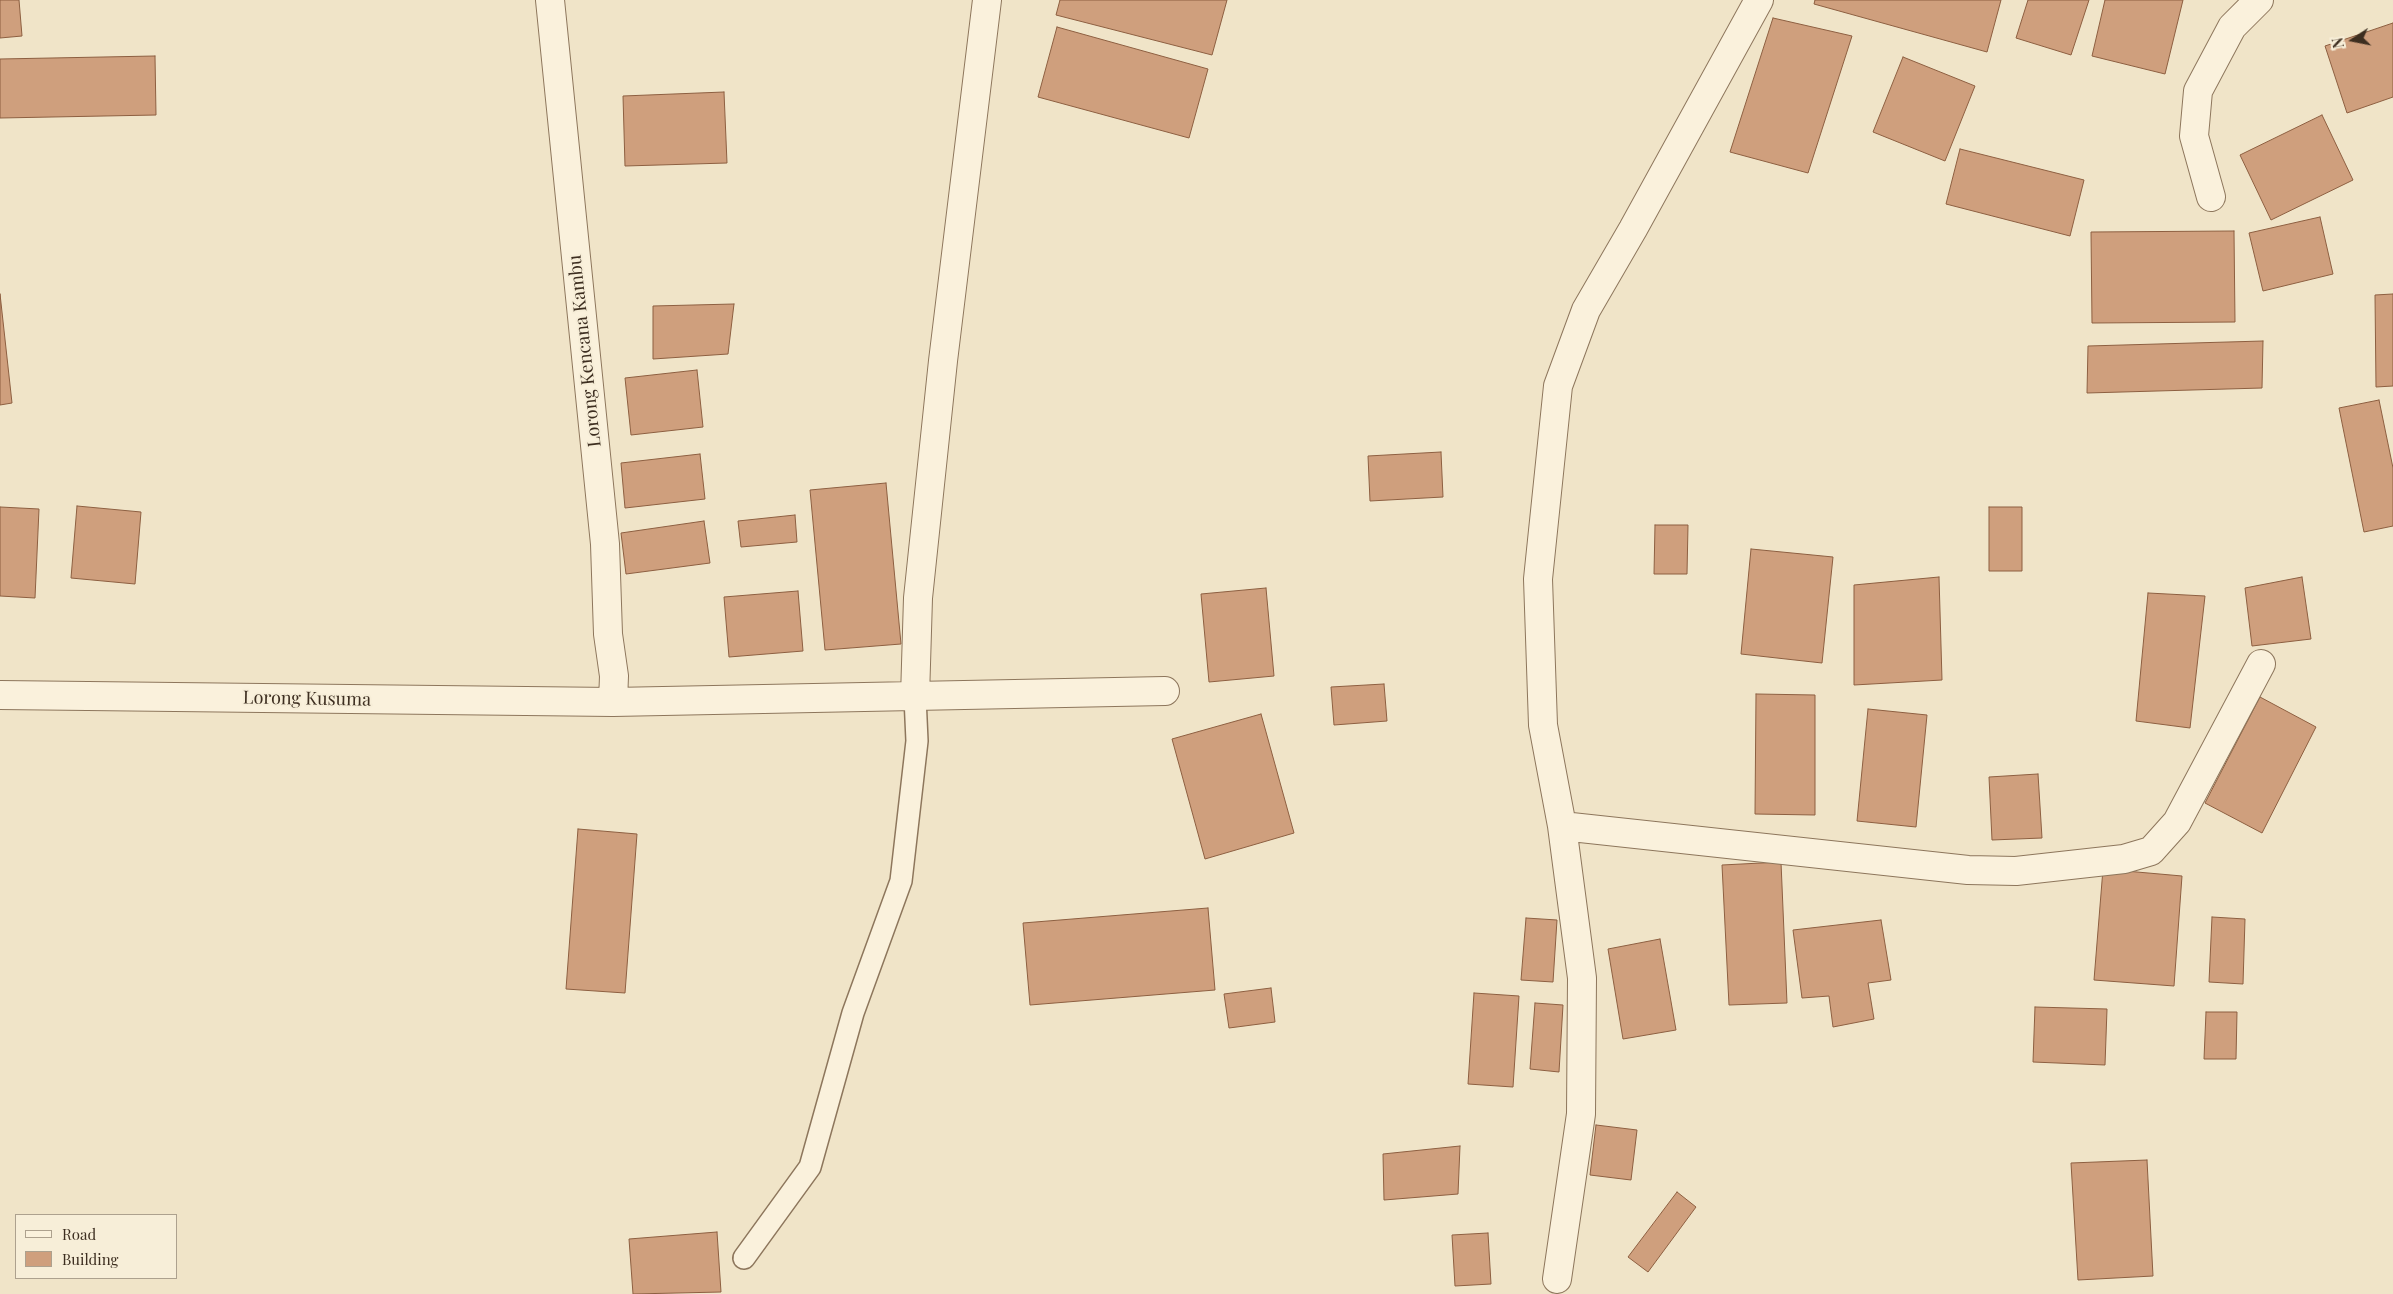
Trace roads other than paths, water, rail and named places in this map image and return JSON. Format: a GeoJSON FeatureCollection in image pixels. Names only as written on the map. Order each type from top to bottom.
{"type":"FeatureCollection","features":[{"type":"Feature","properties":{"kind":"street","name":"Lorong Kencana Kambu"},"geometry":{"type":"LineString","coordinates":[[550,0],[605,544],[608,634],[614,676],[613,702]]}},
{"type":"Feature","properties":{"kind":"street"},"geometry":{"type":"LineString","coordinates":[[915,697],[919,588],[943,361],[987,0]]}},
{"type":"Feature","properties":{"kind":"street"},"geometry":{"type":"LineString","coordinates":[[1557,1280],[1582,1114],[1582,978],[1562,826],[1543,725],[1538,579],[1558,386],[1586,310],[1633,229],[1758,0]]}},
{"type":"Feature","properties":{"kind":"street"},"geometry":{"type":"LineString","coordinates":[[2211,197],[2194,136],[2198,91],[2232,27],[2259,0]]}},
{"type":"Feature","properties":{"kind":"street"},"geometry":{"type":"LineString","coordinates":[[1562,826],[1968,870],[2016,871],[2124,859],[2151,851],[2177,822],[2261,664]]}},
{"type":"Feature","properties":{"kind":"street","name":"Lorong Kusuma"},"geometry":{"type":"LineString","coordinates":[[0,695],[613,702],[1165,691]]}},
{"type":"Feature","properties":{"kind":"lane"},"geometry":{"type":"LineString","coordinates":[[744,1258],[810,1167],[853,1013],[901,881],[917,741],[915,697]]}}]}
